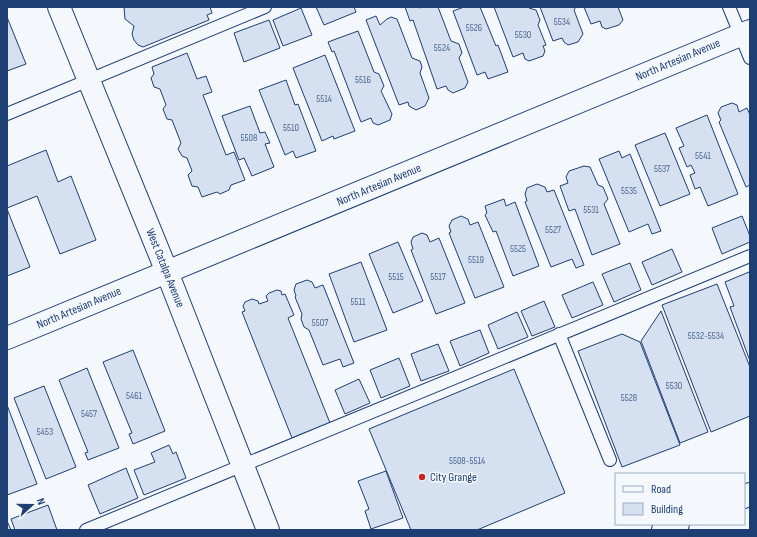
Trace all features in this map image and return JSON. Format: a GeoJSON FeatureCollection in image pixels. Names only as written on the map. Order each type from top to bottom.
{"type":"FeatureCollection","features":[{"type":"Feature","properties":{"kind":"street","name":"West Catalpa Avenue"},"geometry":{"type":"LineString","coordinates":[[60,7],[167,272],[268,530]]}},
{"type":"Feature","properties":{"kind":"street","name":"North Artesian Avenue"},"geometry":{"type":"LineString","coordinates":[[7,338],[745,33]]}},
{"type":"Feature","properties":{"kind":"street"},"geometry":{"type":"LineString","coordinates":[[663,530],[676,525]]}},
{"type":"Feature","properties":{"kind":"lane"},"geometry":{"type":"LineString","coordinates":[[7,114],[265,7]]}},
{"type":"Feature","properties":{"kind":"lane"},"geometry":{"type":"LineString","coordinates":[[729,7],[745,33],[750,58]]}},
{"type":"Feature","properties":{"kind":"lane"},"geometry":{"type":"LineString","coordinates":[[86,530],[750,256]]}},
{"type":"Feature","properties":{"kind":"lane"},"geometry":{"type":"LineString","coordinates":[[559,334],[610,460]]}},
{"type":"Feature","properties":{"kind":"building"},"geometry":{"type":"Polygon","coordinates":[[[124,7],[210,7],[212,13],[207,15],[209,20],[143,47],[138,45],[134,40],[132,34],[134,26],[125,19],[124,7]]]}},
{"type":"Feature","properties":{"kind":"building"},"geometry":{"type":"Polygon","coordinates":[[[316,7],[354,7],[356,12],[324,25],[316,7]]]}},
{"type":"Feature","properties":{"kind":"building"},"geometry":{"type":"Polygon","coordinates":[[[405,7],[438,7],[451,41],[459,44],[462,53],[459,58],[468,82],[465,88],[453,93],[448,90],[446,86],[437,89],[413,20],[410,21],[405,7]]]}},
{"type":"Feature","properties":{"kind":"building"},"geometry":{"type":"Polygon","coordinates":[[[464,7],[480,7],[496,46],[498,45],[508,72],[488,79],[485,72],[477,75],[453,11],[464,7]]]}},
{"type":"Feature","properties":{"kind":"building"},"geometry":{"type":"Polygon","coordinates":[[[494,7],[528,7],[536,10],[540,20],[538,25],[546,45],[543,46],[545,51],[543,56],[529,61],[525,59],[523,53],[513,57],[494,7]]]}},
{"type":"Feature","properties":{"kind":"building"},"geometry":{"type":"Polygon","coordinates":[[[540,7],[576,7],[574,10],[583,34],[578,42],[568,45],[562,38],[553,41],[540,7]]]}},
{"type":"Feature","properties":{"kind":"building"},"geometry":{"type":"Polygon","coordinates":[[[584,7],[618,7],[623,20],[619,25],[606,29],[602,27],[600,21],[591,24],[584,7]]]}},
{"type":"Feature","properties":{"kind":"building"},"geometry":{"type":"Polygon","coordinates":[[[301,8],[312,35],[283,46],[273,20],[301,8]]]}},
{"type":"Feature","properties":{"kind":"building"},"geometry":{"type":"Polygon","coordinates":[[[376,16],[380,25],[391,17],[397,19],[412,58],[420,61],[422,67],[420,73],[429,98],[425,106],[416,110],[409,106],[408,102],[399,105],[366,20],[376,16]]]}},
{"type":"Feature","properties":{"kind":"building"},"geometry":{"type":"Polygon","coordinates":[[[7,17],[26,64],[7,71],[7,17]]]}},
{"type":"Feature","properties":{"kind":"building"},"geometry":{"type":"Polygon","coordinates":[[[269,20],[280,48],[244,62],[234,33],[269,20]]]}},
{"type":"Feature","properties":{"kind":"building"},"geometry":{"type":"Polygon","coordinates":[[[358,31],[374,72],[379,74],[384,86],[381,91],[392,114],[390,120],[378,125],[373,123],[371,118],[361,122],[334,51],[332,52],[328,42],[358,31]]]}},
{"type":"Feature","properties":{"kind":"building"},"geometry":{"type":"Polygon","coordinates":[[[187,53],[197,79],[206,76],[212,92],[203,95],[226,155],[234,152],[245,180],[231,185],[229,190],[220,194],[217,192],[202,197],[198,187],[192,186],[188,175],[192,171],[187,158],[182,156],[178,149],[181,143],[172,120],[167,119],[163,109],[166,105],[160,89],[154,87],[151,78],[154,74],[152,67],[187,53]]]}},
{"type":"Feature","properties":{"kind":"building"},"geometry":{"type":"Polygon","coordinates":[[[325,55],[355,131],[334,139],[333,136],[322,141],[293,68],[325,55]]]}},
{"type":"Feature","properties":{"kind":"building"},"geometry":{"type":"Polygon","coordinates":[[[286,80],[295,105],[298,104],[316,151],[296,158],[293,151],[285,155],[259,90],[286,80]]]}},
{"type":"Feature","properties":{"kind":"building"},"geometry":{"type":"Polygon","coordinates":[[[732,103],[737,105],[739,112],[747,108],[750,115],[750,185],[746,187],[719,122],[721,120],[718,113],[721,107],[732,103]]]}},
{"type":"Feature","properties":{"kind":"building"},"geometry":{"type":"Polygon","coordinates":[[[250,106],[260,133],[265,132],[270,143],[265,144],[274,167],[252,176],[244,158],[239,160],[222,116],[250,106]]]}},
{"type":"Feature","properties":{"kind":"building"},"geometry":{"type":"Polygon","coordinates":[[[707,115],[738,194],[708,206],[700,187],[695,189],[690,175],[695,173],[691,165],[687,167],[679,148],[684,146],[676,128],[707,115]]]}},
{"type":"Feature","properties":{"kind":"building"},"geometry":{"type":"Polygon","coordinates":[[[665,133],[690,194],[660,206],[635,145],[665,133]]]}},
{"type":"Feature","properties":{"kind":"building"},"geometry":{"type":"Polygon","coordinates":[[[46,150],[58,182],[71,176],[96,240],[60,254],[37,196],[7,208],[7,166],[46,150]]]}},
{"type":"Feature","properties":{"kind":"building"},"geometry":{"type":"Polygon","coordinates":[[[619,151],[622,158],[630,154],[661,231],[652,234],[648,224],[629,232],[599,159],[619,151]]]}},
{"type":"Feature","properties":{"kind":"building"},"geometry":{"type":"Polygon","coordinates":[[[584,166],[590,167],[598,185],[603,187],[608,199],[604,204],[620,244],[592,255],[575,209],[569,211],[560,186],[568,183],[566,177],[569,171],[584,166]]]}},
{"type":"Feature","properties":{"kind":"building"},"geometry":{"type":"Polygon","coordinates":[[[537,184],[545,187],[547,192],[554,190],[584,265],[576,268],[572,259],[551,267],[525,202],[527,201],[525,194],[527,188],[537,184]]]}},
{"type":"Feature","properties":{"kind":"building"},"geometry":{"type":"Polygon","coordinates":[[[504,199],[506,206],[515,202],[539,266],[513,276],[496,231],[493,232],[485,215],[487,213],[485,206],[504,199]]]}},
{"type":"Feature","properties":{"kind":"building"},"geometry":{"type":"Polygon","coordinates":[[[7,209],[30,267],[7,276],[7,209]]]}},
{"type":"Feature","properties":{"kind":"building"},"geometry":{"type":"Polygon","coordinates":[[[461,216],[468,219],[470,225],[478,222],[504,287],[475,298],[449,233],[451,232],[449,226],[452,220],[461,216]]]}},
{"type":"Feature","properties":{"kind":"building"},"geometry":{"type":"Polygon","coordinates":[[[742,216],[750,236],[750,242],[722,254],[712,228],[742,216]]]}},
{"type":"Feature","properties":{"kind":"building"},"geometry":{"type":"Polygon","coordinates":[[[422,233],[427,235],[430,242],[439,238],[465,303],[436,314],[411,250],[413,249],[411,242],[413,237],[422,233]]]}},
{"type":"Feature","properties":{"kind":"building"},"geometry":{"type":"Polygon","coordinates":[[[398,242],[423,301],[393,313],[369,254],[398,242]]]}},
{"type":"Feature","properties":{"kind":"building"},"geometry":{"type":"Polygon","coordinates":[[[672,249],[682,272],[652,285],[642,262],[672,249]]]}},
{"type":"Feature","properties":{"kind":"building"},"geometry":{"type":"Polygon","coordinates":[[[361,262],[387,330],[354,342],[329,274],[361,262]]]}},
{"type":"Feature","properties":{"kind":"building"},"geometry":{"type":"Polygon","coordinates":[[[630,263],[641,290],[614,302],[602,274],[630,263]]]}},
{"type":"Feature","properties":{"kind":"building"},"geometry":{"type":"Polygon","coordinates":[[[749,272],[750,361],[730,307],[734,306],[725,282],[749,272]]]}},
{"type":"Feature","properties":{"kind":"building"},"geometry":{"type":"Polygon","coordinates":[[[307,280],[312,282],[315,288],[323,285],[354,363],[343,367],[340,359],[323,365],[309,330],[304,327],[301,319],[302,314],[295,297],[294,290],[296,284],[307,280]]]}},
{"type":"Feature","properties":{"kind":"building"},"geometry":{"type":"Polygon","coordinates":[[[593,282],[603,305],[572,318],[562,295],[593,282]]]}},
{"type":"Feature","properties":{"kind":"building"},"geometry":{"type":"Polygon","coordinates":[[[717,284],[750,367],[750,416],[711,432],[662,305],[717,284]]]}},
{"type":"Feature","properties":{"kind":"building"},"geometry":{"type":"Polygon","coordinates":[[[277,290],[281,291],[282,295],[285,294],[294,315],[288,318],[330,423],[292,438],[242,312],[245,311],[243,306],[245,302],[252,299],[258,301],[259,304],[268,301],[266,296],[277,290]]]}},
{"type":"Feature","properties":{"kind":"building"},"geometry":{"type":"Polygon","coordinates":[[[544,301],[555,327],[532,336],[521,311],[544,301]]]}},
{"type":"Feature","properties":{"kind":"building"},"geometry":{"type":"Polygon","coordinates":[[[661,311],[708,432],[680,443],[641,341],[661,311]]]}},
{"type":"Feature","properties":{"kind":"building"},"geometry":{"type":"Polygon","coordinates":[[[517,312],[528,337],[498,349],[488,325],[517,312]]]}},
{"type":"Feature","properties":{"kind":"building"},"geometry":{"type":"Polygon","coordinates":[[[480,330],[489,353],[460,366],[450,341],[480,330]]]}},
{"type":"Feature","properties":{"kind":"building"},"geometry":{"type":"Polygon","coordinates":[[[622,334],[640,342],[680,445],[622,467],[578,351],[622,334]]]}},
{"type":"Feature","properties":{"kind":"building"},"geometry":{"type":"Polygon","coordinates":[[[438,344],[449,371],[421,381],[411,354],[438,344]]]}},
{"type":"Feature","properties":{"kind":"building"},"geometry":{"type":"Polygon","coordinates":[[[133,350],[165,431],[133,444],[129,434],[132,433],[103,362],[133,350]]]}},
{"type":"Feature","properties":{"kind":"building"},"geometry":{"type":"Polygon","coordinates":[[[399,358],[410,386],[381,398],[370,370],[399,358]]]}},
{"type":"Feature","properties":{"kind":"building"},"geometry":{"type":"Polygon","coordinates":[[[87,368],[119,448],[88,460],[85,453],[88,452],[59,380],[87,368]]]}},
{"type":"Feature","properties":{"kind":"building"},"geometry":{"type":"Polygon","coordinates":[[[514,369],[565,493],[477,530],[411,530],[369,429],[514,369]]]}},
{"type":"Feature","properties":{"kind":"building"},"geometry":{"type":"Polygon","coordinates":[[[359,379],[370,403],[345,414],[335,390],[359,379]]]}},
{"type":"Feature","properties":{"kind":"building"},"geometry":{"type":"Polygon","coordinates":[[[44,386],[76,467],[46,479],[14,398],[44,386]]]}},
{"type":"Feature","properties":{"kind":"building"},"geometry":{"type":"Polygon","coordinates":[[[7,405],[37,484],[7,495],[7,405]]]}},
{"type":"Feature","properties":{"kind":"building"},"geometry":{"type":"Polygon","coordinates":[[[169,445],[173,454],[176,452],[186,478],[144,495],[134,470],[155,462],[151,453],[169,445]]]}},
{"type":"Feature","properties":{"kind":"building"},"geometry":{"type":"Polygon","coordinates":[[[126,468],[138,498],[100,514],[88,485],[126,468]]]}},
{"type":"Feature","properties":{"kind":"building"},"geometry":{"type":"Polygon","coordinates":[[[386,471],[403,518],[371,529],[365,511],[369,509],[358,481],[386,471]]]}},
{"type":"Feature","properties":{"kind":"building"},"geometry":{"type":"Polygon","coordinates":[[[48,505],[57,530],[15,530],[11,519],[48,505]]]}},
{"type":"Feature","properties":{"kind":"building"},"geometry":{"type":"Polygon","coordinates":[[[7,521],[11,530],[7,530],[7,521]]]}},
{"type":"Feature","properties":{"kind":"place","name":"City Grange"},"geometry":{"type":"Point","coordinates":[422,477]}}]}
